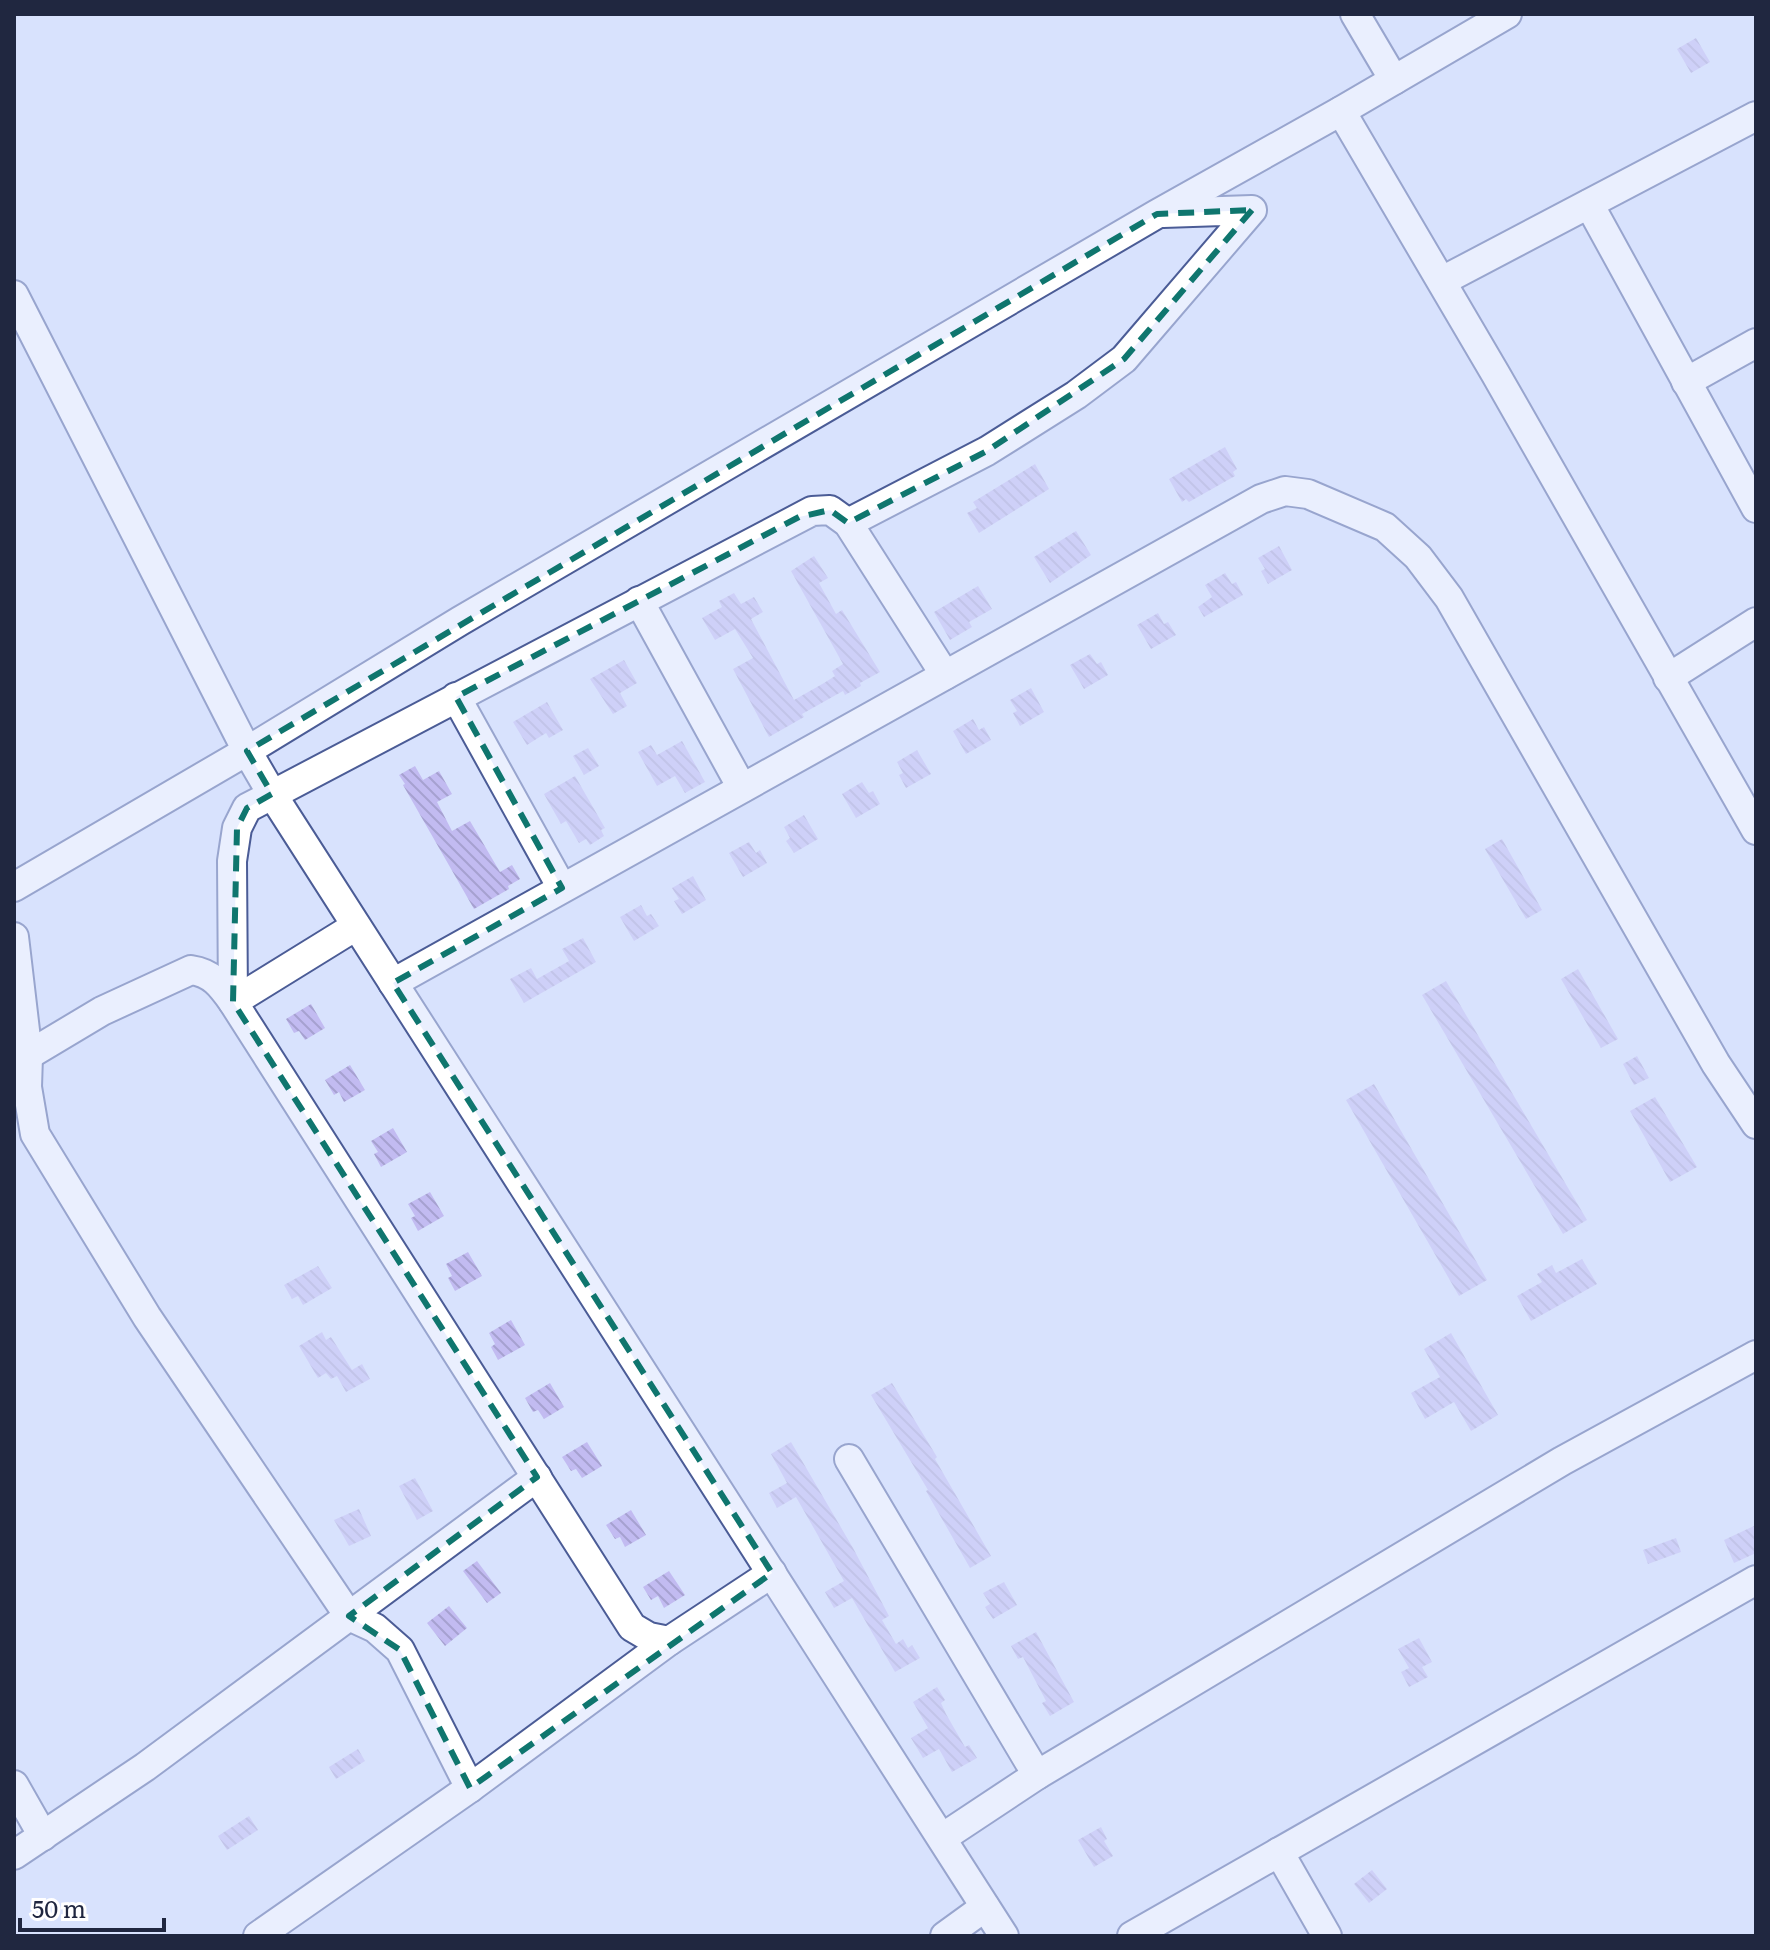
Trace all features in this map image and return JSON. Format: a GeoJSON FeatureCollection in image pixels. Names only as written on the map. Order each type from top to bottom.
{"type":"FeatureCollection","features":[{"type":"Feature","properties":{"kind":"street"},"geometry":{"type":"LineString","coordinates":[[1355,14],[1394,80]]}},
{"type":"Feature","properties":{"kind":"street"},"geometry":{"type":"LineString","coordinates":[[14,887],[247,751],[460,621],[1157,214],[1507,14]]}},
{"type":"Feature","properties":{"kind":"street"},"geometry":{"type":"LineString","coordinates":[[1341,111],[1442,281],[1756,830]]}},
{"type":"Feature","properties":{"kind":"street"},"geometry":{"type":"LineString","coordinates":[[1442,281],[1756,116]]}},
{"type":"Feature","properties":{"kind":"street"},"geometry":{"type":"LineString","coordinates":[[1589,204],[1756,508]]}},
{"type":"Feature","properties":{"kind":"street"},"geometry":{"type":"LineString","coordinates":[[848,523],[987,451],[1076,395],[1124,359],[1252,210],[1157,214]]}},
{"type":"Feature","properties":{"kind":"street"},"geometry":{"type":"LineString","coordinates":[[14,295],[247,751],[272,794],[1004,1936]]}},
{"type":"Feature","properties":{"kind":"street"},"geometry":{"type":"LineString","coordinates":[[1686,382],[1756,343]]}},
{"type":"Feature","properties":{"kind":"street"},"geometry":{"type":"LineString","coordinates":[[393,983],[1261,499],[1285,491],[1308,494],[1385,527],[1418,557],[1449,598],[1716,1064],[1756,1124]]}},
{"type":"Feature","properties":{"kind":"street"},"geometry":{"type":"LineString","coordinates":[[233,1002],[232,861],[237,828],[247,808],[812,511],[830,510],[848,523],[945,675]]}},
{"type":"Feature","properties":{"kind":"street"},"geometry":{"type":"LineString","coordinates":[[639,601],[742,788]]}},
{"type":"Feature","properties":{"kind":"street"},"geometry":{"type":"LineString","coordinates":[[1668,678],[1756,622]]}},
{"type":"Feature","properties":{"kind":"street"},"geometry":{"type":"LineString","coordinates":[[456,697],[562,888]]}},
{"type":"Feature","properties":{"kind":"street"},"geometry":{"type":"LineString","coordinates":[[233,1002],[356,926]]}},
{"type":"Feature","properties":{"kind":"street"},"geometry":{"type":"LineString","coordinates":[[14,937],[21,1060],[35,1134],[147,1317],[349,1616],[375,1628],[400,1650],[470,1788]]}},
{"type":"Feature","properties":{"kind":"street"},"geometry":{"type":"LineString","coordinates":[[21,1060],[102,1011],[191,970],[205,972],[219,982],[632,1627],[649,1637],[669,1641]]}},
{"type":"Feature","properties":{"kind":"street"},"geometry":{"type":"LineString","coordinates":[[942,1838],[1037,1775],[1562,1461],[1756,1355]]}},
{"type":"Feature","properties":{"kind":"street"},"geometry":{"type":"LineString","coordinates":[[849,1459],[1037,1775]]}},
{"type":"Feature","properties":{"kind":"street"},"geometry":{"type":"LineString","coordinates":[[14,1855],[145,1767],[537,1477]]}},
{"type":"Feature","properties":{"kind":"street"},"geometry":{"type":"LineString","coordinates":[[258,1936],[470,1788],[669,1641],[772,1573]]}},
{"type":"Feature","properties":{"kind":"street"},"geometry":{"type":"LineString","coordinates":[[1132,1936],[1756,1580]]}},
{"type":"Feature","properties":{"kind":"street"},"geometry":{"type":"LineString","coordinates":[[14,1785],[43,1836]]}},
{"type":"Feature","properties":{"kind":"street"},"geometry":{"type":"LineString","coordinates":[[1279,1852],[1327,1936]]}},
{"type":"Feature","properties":{"kind":"street"},"geometry":{"type":"LineString","coordinates":[[945,1936],[985,1907]]}},
{"type":"Feature","properties":{"kind":"highlighted area"},"geometry":{"type":"Polygon","coordinates":[[[1252,210],[1124,359],[987,451],[848,523],[830,510],[799,517],[456,697],[562,888],[393,983],[772,1573],[470,1788],[400,1650],[349,1616],[537,1477],[233,1002],[237,828],[247,808],[272,794],[247,751],[1157,214],[1252,210]]]}},
{"type":"Feature","properties":{"kind":"building"},"geometry":{"type":"Polygon","coordinates":[[[1696,38],[1710,62],[1691,73],[1677,49],[1696,38]]]}},
{"type":"Feature","properties":{"kind":"building"},"geometry":{"type":"Polygon","coordinates":[[[1225,447],[1237,469],[1233,472],[1235,476],[1189,502],[1186,499],[1182,502],[1169,479],[1225,447]]]}},
{"type":"Feature","properties":{"kind":"building"},"geometry":{"type":"Polygon","coordinates":[[[1035,464],[1049,489],[979,533],[967,513],[977,508],[973,502],[1035,464]]]}},
{"type":"Feature","properties":{"kind":"building"},"geometry":{"type":"Polygon","coordinates":[[[1076,531],[1091,555],[1050,583],[1034,557],[1076,531]]]}},
{"type":"Feature","properties":{"kind":"building"},"geometry":{"type":"Polygon","coordinates":[[[1279,546],[1292,570],[1268,584],[1261,571],[1265,569],[1258,558],[1279,546]]]}},
{"type":"Feature","properties":{"kind":"building"},"geometry":{"type":"Polygon","coordinates":[[[814,556],[828,578],[819,583],[836,614],[842,610],[880,672],[845,695],[843,691],[802,714],[804,717],[769,737],[733,669],[753,658],[735,629],[715,640],[702,618],[722,607],[719,601],[734,593],[741,604],[754,597],[763,612],[751,619],[794,700],[835,676],[832,671],[843,664],[791,571],[814,556]]]}},
{"type":"Feature","properties":{"kind":"building"},"geometry":{"type":"Polygon","coordinates":[[[1225,573],[1232,584],[1236,582],[1243,595],[1204,617],[1198,607],[1212,597],[1205,585],[1225,573]]]}},
{"type":"Feature","properties":{"kind":"building"},"geometry":{"type":"Polygon","coordinates":[[[978,586],[992,609],[969,622],[972,627],[950,640],[934,612],[978,586]]]}},
{"type":"Feature","properties":{"kind":"building"},"geometry":{"type":"Polygon","coordinates":[[[1158,613],[1176,635],[1151,649],[1137,625],[1158,613]]]}},
{"type":"Feature","properties":{"kind":"building"},"geometry":{"type":"Polygon","coordinates":[[[1090,654],[1097,664],[1101,662],[1108,675],[1084,689],[1070,665],[1090,654]]]}},
{"type":"Feature","properties":{"kind":"building"},"geometry":{"type":"Polygon","coordinates":[[[624,660],[637,683],[620,693],[627,706],[613,714],[590,679],[624,660]]]}},
{"type":"Feature","properties":{"kind":"building"},"geometry":{"type":"Polygon","coordinates":[[[1031,688],[1044,712],[1020,726],[1013,713],[1017,711],[1010,700],[1031,688]]]}},
{"type":"Feature","properties":{"kind":"building"},"geometry":{"type":"Polygon","coordinates":[[[547,702],[563,730],[549,738],[546,733],[527,745],[513,722],[547,702]]]}},
{"type":"Feature","properties":{"kind":"building"},"geometry":{"type":"Polygon","coordinates":[[[973,719],[979,730],[984,727],[991,740],[966,754],[953,731],[973,719]]]}},
{"type":"Feature","properties":{"kind":"building"},"geometry":{"type":"Polygon","coordinates":[[[682,741],[705,782],[685,793],[675,776],[657,786],[638,752],[651,745],[657,755],[682,741]]]}},
{"type":"Feature","properties":{"kind":"building"},"geometry":{"type":"Polygon","coordinates":[[[588,748],[599,766],[584,775],[573,756],[588,748]]]}},
{"type":"Feature","properties":{"kind":"building"},"geometry":{"type":"Polygon","coordinates":[[[917,750],[931,774],[906,788],[897,762],[917,750]]]}},
{"type":"Feature","properties":{"kind":"building"},"geometry":{"type":"Polygon","coordinates":[[[415,766],[423,780],[439,771],[452,794],[437,802],[452,831],[470,821],[500,872],[512,865],[520,879],[508,886],[509,889],[474,909],[403,785],[399,775],[415,766]]]}},
{"type":"Feature","properties":{"kind":"building"},"geometry":{"type":"Polygon","coordinates":[[[575,776],[605,828],[601,830],[604,836],[590,845],[586,839],[579,843],[566,821],[561,824],[544,794],[575,776]]]}},
{"type":"Feature","properties":{"kind":"building"},"geometry":{"type":"Polygon","coordinates":[[[862,782],[869,793],[873,791],[880,804],[856,818],[842,794],[862,782]]]}},
{"type":"Feature","properties":{"kind":"building"},"geometry":{"type":"Polygon","coordinates":[[[804,815],[818,839],[794,853],[786,841],[790,838],[784,827],[804,815]]]}},
{"type":"Feature","properties":{"kind":"building"},"geometry":{"type":"Polygon","coordinates":[[[1502,839],[1542,910],[1526,919],[1485,849],[1502,839]]]}},
{"type":"Feature","properties":{"kind":"building"},"geometry":{"type":"Polygon","coordinates":[[[749,842],[756,853],[760,850],[767,863],[743,877],[729,853],[749,842]]]}},
{"type":"Feature","properties":{"kind":"building"},"geometry":{"type":"Polygon","coordinates":[[[693,876],[706,900],[682,914],[674,901],[679,899],[672,888],[693,876]]]}},
{"type":"Feature","properties":{"kind":"building"},"geometry":{"type":"Polygon","coordinates":[[[641,905],[647,916],[651,914],[659,926],[634,941],[620,917],[641,905]]]}},
{"type":"Feature","properties":{"kind":"building"},"geometry":{"type":"Polygon","coordinates":[[[583,938],[596,962],[524,1003],[510,979],[531,968],[537,979],[569,961],[562,949],[583,938]]]}},
{"type":"Feature","properties":{"kind":"building"},"geometry":{"type":"Polygon","coordinates":[[[1578,969],[1618,1039],[1601,1048],[1561,979],[1578,969]]]}},
{"type":"Feature","properties":{"kind":"building"},"geometry":{"type":"Polygon","coordinates":[[[1446,981],[1587,1220],[1563,1234],[1422,995],[1446,981]]]}},
{"type":"Feature","properties":{"kind":"building"},"geometry":{"type":"Polygon","coordinates":[[[311,1004],[325,1028],[305,1040],[299,1031],[294,1033],[286,1019],[311,1004]]]}},
{"type":"Feature","properties":{"kind":"building"},"geometry":{"type":"Polygon","coordinates":[[[1637,1056],[1649,1078],[1634,1085],[1623,1064],[1637,1056]]]}},
{"type":"Feature","properties":{"kind":"building"},"geometry":{"type":"Polygon","coordinates":[[[350,1065],[365,1090],[344,1102],[339,1092],[334,1095],[325,1080],[350,1065]]]}},
{"type":"Feature","properties":{"kind":"building"},"geometry":{"type":"Polygon","coordinates":[[[1374,1084],[1487,1280],[1459,1296],[1346,1100],[1374,1084]]]}},
{"type":"Feature","properties":{"kind":"building"},"geometry":{"type":"Polygon","coordinates":[[[1655,1097],[1697,1167],[1670,1182],[1630,1111],[1655,1097]]]}},
{"type":"Feature","properties":{"kind":"building"},"geometry":{"type":"Polygon","coordinates":[[[393,1128],[407,1152],[381,1167],[374,1154],[378,1152],[371,1141],[393,1128]]]}},
{"type":"Feature","properties":{"kind":"building"},"geometry":{"type":"Polygon","coordinates":[[[430,1192],[444,1216],[418,1231],[408,1204],[430,1192]]]}},
{"type":"Feature","properties":{"kind":"building"},"geometry":{"type":"Polygon","coordinates":[[[468,1252],[482,1276],[455,1291],[448,1278],[452,1276],[446,1264],[468,1252]]]}},
{"type":"Feature","properties":{"kind":"building"},"geometry":{"type":"Polygon","coordinates":[[[1582,1259],[1597,1284],[1531,1321],[1517,1296],[1542,1282],[1537,1274],[1552,1265],[1556,1273],[1582,1259]]]}},
{"type":"Feature","properties":{"kind":"building"},"geometry":{"type":"Polygon","coordinates":[[[318,1266],[332,1288],[303,1305],[298,1296],[292,1299],[284,1285],[318,1266]]]}},
{"type":"Feature","properties":{"kind":"building"},"geometry":{"type":"Polygon","coordinates":[[[511,1320],[525,1345],[498,1360],[491,1347],[495,1344],[489,1333],[511,1320]]]}},
{"type":"Feature","properties":{"kind":"building"},"geometry":{"type":"Polygon","coordinates":[[[322,1332],[326,1340],[331,1337],[352,1370],[362,1364],[370,1379],[346,1392],[337,1376],[331,1379],[326,1373],[318,1378],[299,1346],[322,1332]]]}},
{"type":"Feature","properties":{"kind":"building"},"geometry":{"type":"Polygon","coordinates":[[[1451,1333],[1498,1415],[1471,1431],[1454,1402],[1425,1419],[1411,1393],[1440,1377],[1424,1349],[1451,1333]]]}},
{"type":"Feature","properties":{"kind":"building"},"geometry":{"type":"Polygon","coordinates":[[[550,1383],[564,1407],[544,1419],[538,1410],[533,1412],[525,1398],[550,1383]]]}},
{"type":"Feature","properties":{"kind":"building"},"geometry":{"type":"Polygon","coordinates":[[[892,1383],[991,1556],[970,1568],[871,1395],[892,1383]]]}},
{"type":"Feature","properties":{"kind":"building"},"geometry":{"type":"Polygon","coordinates":[[[587,1442],[602,1466],[582,1478],[576,1469],[571,1471],[562,1457],[587,1442]]]}},
{"type":"Feature","properties":{"kind":"building"},"geometry":{"type":"Polygon","coordinates":[[[791,1442],[889,1616],[882,1620],[896,1644],[903,1639],[908,1648],[912,1645],[920,1658],[895,1672],[852,1598],[834,1608],[825,1592],[844,1581],[796,1497],[777,1508],[769,1493],[787,1483],[771,1454],[791,1442]]]}},
{"type":"Feature","properties":{"kind":"building"},"geometry":{"type":"Polygon","coordinates":[[[415,1478],[433,1511],[417,1520],[399,1486],[415,1478]]]}},
{"type":"Feature","properties":{"kind":"building"},"geometry":{"type":"Polygon","coordinates":[[[359,1509],[371,1536],[349,1546],[334,1520],[359,1509]]]}},
{"type":"Feature","properties":{"kind":"building"},"geometry":{"type":"Polygon","coordinates":[[[631,1510],[646,1535],[625,1547],[620,1537],[615,1539],[606,1525],[631,1510]]]}},
{"type":"Feature","properties":{"kind":"building"},"geometry":{"type":"Polygon","coordinates":[[[1756,1525],[1756,1553],[1734,1563],[1724,1540],[1756,1525]]]}},
{"type":"Feature","properties":{"kind":"building"},"geometry":{"type":"Polygon","coordinates":[[[1676,1538],[1681,1552],[1648,1564],[1643,1550],[1676,1538]]]}},
{"type":"Feature","properties":{"kind":"building"},"geometry":{"type":"Polygon","coordinates":[[[477,1561],[501,1593],[487,1603],[463,1571],[477,1561]]]}},
{"type":"Feature","properties":{"kind":"building"},"geometry":{"type":"Polygon","coordinates":[[[669,1571],[685,1595],[664,1608],[658,1596],[651,1600],[643,1587],[669,1571]]]}},
{"type":"Feature","properties":{"kind":"building"},"geometry":{"type":"Polygon","coordinates":[[[1004,1582],[1017,1605],[993,1619],[985,1607],[990,1604],[983,1593],[1004,1582]]]}},
{"type":"Feature","properties":{"kind":"building"},"geometry":{"type":"Polygon","coordinates":[[[449,1606],[467,1628],[445,1646],[427,1623],[449,1606]]]}},
{"type":"Feature","properties":{"kind":"building"},"geometry":{"type":"Polygon","coordinates":[[[1036,1632],[1074,1702],[1050,1716],[1042,1703],[1046,1701],[1023,1657],[1018,1659],[1011,1646],[1036,1632]]]}},
{"type":"Feature","properties":{"kind":"building"},"geometry":{"type":"Polygon","coordinates":[[[1419,1638],[1432,1662],[1422,1667],[1428,1677],[1409,1687],[1401,1672],[1409,1668],[1398,1649],[1419,1638]]]}},
{"type":"Feature","properties":{"kind":"building"},"geometry":{"type":"Polygon","coordinates":[[[937,1687],[945,1700],[941,1703],[946,1714],[965,1747],[969,1745],[977,1758],[952,1772],[939,1749],[923,1758],[911,1738],[928,1728],[913,1702],[937,1687]]]}},
{"type":"Feature","properties":{"kind":"building"},"geometry":{"type":"Polygon","coordinates":[[[358,1749],[365,1761],[336,1779],[329,1767],[358,1749]]]}},
{"type":"Feature","properties":{"kind":"building"},"geometry":{"type":"Polygon","coordinates":[[[249,1816],[258,1830],[227,1850],[218,1836],[249,1816]]]}},
{"type":"Feature","properties":{"kind":"building"},"geometry":{"type":"Polygon","coordinates":[[[1101,1827],[1107,1839],[1104,1841],[1113,1856],[1094,1867],[1078,1840],[1101,1827]]]}},
{"type":"Feature","properties":{"kind":"building"},"geometry":{"type":"Polygon","coordinates":[[[1372,1870],[1387,1889],[1369,1903],[1354,1884],[1372,1870]]]}}]}
